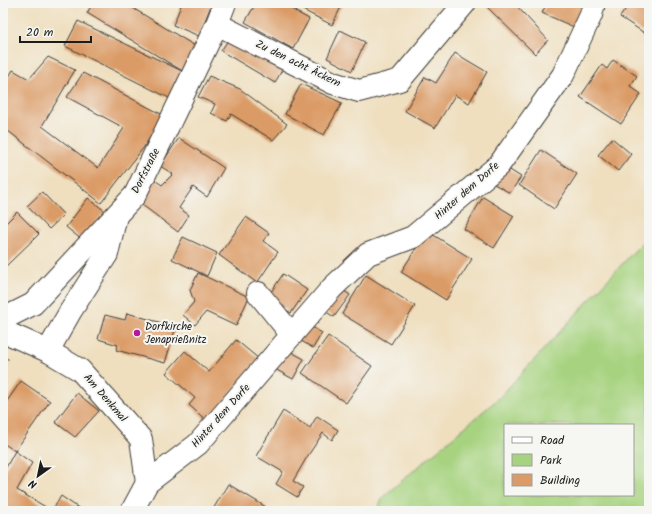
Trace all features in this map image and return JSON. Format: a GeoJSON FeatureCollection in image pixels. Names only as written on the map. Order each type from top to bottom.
{"type":"FeatureCollection","features":[{"type":"Feature","properties":{"kind":"street","name":"Dorfstraße"},"geometry":{"type":"LineString","coordinates":[[3,319],[34,304],[135,195],[217,24],[225,3]]}},
{"type":"Feature","properties":{"kind":"street","name":"Zu den acht Äckern"},"geometry":{"type":"LineString","coordinates":[[217,24],[333,83],[359,91],[400,80],[465,3]]}},
{"type":"Feature","properties":{"kind":"street","name":"Hinter dem Dorfe"},"geometry":{"type":"LineString","coordinates":[[132,511],[147,483],[198,444],[332,288],[368,254],[412,237],[499,165],[563,75],[591,15],[594,3]]}},
{"type":"Feature","properties":{"kind":"street"},"geometry":{"type":"LineString","coordinates":[[48,351],[70,312],[108,254],[116,214]]}},
{"type":"Feature","properties":{"kind":"street"},"geometry":{"type":"LineString","coordinates":[[258,294],[292,335]]}},
{"type":"Feature","properties":{"kind":"street","name":"Am Denkmal"},"geometry":{"type":"LineString","coordinates":[[3,331],[48,351],[80,370],[141,439],[147,483]]}},
{"type":"Feature","properties":{"kind":"green space"},"geometry":{"type":"Polygon","coordinates":[[[649,235],[649,511],[376,511],[384,496],[499,398],[649,235]]]}},
{"type":"Feature","properties":{"kind":"building"},"geometry":{"type":"Polygon","coordinates":[[[93,3],[133,3],[131,7],[200,49],[173,100],[65,46],[78,21],[184,72],[87,13],[93,3]]]}},
{"type":"Feature","properties":{"kind":"building"},"geometry":{"type":"Polygon","coordinates":[[[182,3],[212,3],[199,36],[173,25],[182,3]]]}},
{"type":"Feature","properties":{"kind":"building"},"geometry":{"type":"Polygon","coordinates":[[[256,3],[280,3],[309,19],[293,49],[245,22],[256,3]]]}},
{"type":"Feature","properties":{"kind":"building"},"geometry":{"type":"Polygon","coordinates":[[[299,3],[343,3],[332,25],[297,7],[299,3]]]}},
{"type":"Feature","properties":{"kind":"building"},"geometry":{"type":"Polygon","coordinates":[[[483,3],[514,3],[548,40],[535,54],[483,3]]]}},
{"type":"Feature","properties":{"kind":"building"},"geometry":{"type":"Polygon","coordinates":[[[547,3],[585,3],[574,27],[542,13],[547,3]]]}},
{"type":"Feature","properties":{"kind":"building"},"geometry":{"type":"Polygon","coordinates":[[[630,3],[649,3],[649,36],[620,17],[630,3]]]}},
{"type":"Feature","properties":{"kind":"building"},"geometry":{"type":"Polygon","coordinates":[[[340,30],[365,42],[352,71],[327,58],[340,30]]]}},
{"type":"Feature","properties":{"kind":"building"},"geometry":{"type":"Polygon","coordinates":[[[230,37],[283,68],[275,83],[221,51],[230,37]]]}},
{"type":"Feature","properties":{"kind":"building"},"geometry":{"type":"Polygon","coordinates":[[[455,53],[487,72],[469,103],[455,95],[435,128],[405,111],[425,77],[436,83],[455,53]]]}},
{"type":"Feature","properties":{"kind":"building"},"geometry":{"type":"Polygon","coordinates":[[[48,57],[75,70],[42,126],[98,168],[124,128],[67,97],[83,73],[163,115],[144,147],[101,203],[3,127],[3,86],[13,70],[29,79],[48,57]]]}},
{"type":"Feature","properties":{"kind":"building"},"geometry":{"type":"Polygon","coordinates":[[[613,60],[637,76],[630,86],[641,94],[621,124],[580,97],[602,65],[607,69],[613,60]]]}},
{"type":"Feature","properties":{"kind":"building"},"geometry":{"type":"Polygon","coordinates":[[[209,76],[240,89],[287,124],[273,140],[231,114],[227,121],[211,113],[215,104],[198,97],[209,76]]]}},
{"type":"Feature","properties":{"kind":"building"},"geometry":{"type":"Polygon","coordinates":[[[301,84],[342,103],[324,135],[285,114],[301,84]]]}},
{"type":"Feature","properties":{"kind":"building"},"geometry":{"type":"Polygon","coordinates":[[[179,138],[224,168],[207,197],[193,187],[179,208],[189,215],[178,232],[137,201],[153,179],[162,185],[173,174],[160,166],[179,138]]]}},
{"type":"Feature","properties":{"kind":"building"},"geometry":{"type":"Polygon","coordinates":[[[612,138],[631,154],[618,171],[598,155],[612,138]]]}},
{"type":"Feature","properties":{"kind":"building"},"geometry":{"type":"Polygon","coordinates":[[[541,150],[577,174],[554,209],[519,185],[541,150]]]}},
{"type":"Feature","properties":{"kind":"building"},"geometry":{"type":"Polygon","coordinates":[[[505,167],[521,177],[510,193],[494,184],[505,167]]]}},
{"type":"Feature","properties":{"kind":"building"},"geometry":{"type":"Polygon","coordinates":[[[42,192],[64,215],[49,229],[27,206],[42,192]]]}},
{"type":"Feature","properties":{"kind":"building"},"geometry":{"type":"Polygon","coordinates":[[[483,197],[514,216],[494,248],[464,229],[483,197]]]}},
{"type":"Feature","properties":{"kind":"building"},"geometry":{"type":"Polygon","coordinates":[[[88,198],[105,211],[82,240],[66,227],[88,198]]]}},
{"type":"Feature","properties":{"kind":"building"},"geometry":{"type":"Polygon","coordinates":[[[17,212],[39,234],[3,269],[3,226],[17,212]]]}},
{"type":"Feature","properties":{"kind":"building"},"geometry":{"type":"Polygon","coordinates":[[[246,217],[269,233],[263,241],[278,252],[257,283],[219,255],[246,217]]]}},
{"type":"Feature","properties":{"kind":"building"},"geometry":{"type":"Polygon","coordinates":[[[427,231],[472,259],[446,300],[401,272],[427,231]]]}},
{"type":"Feature","properties":{"kind":"building"},"geometry":{"type":"Polygon","coordinates":[[[183,237],[217,253],[207,276],[172,259],[183,237]]]}},
{"type":"Feature","properties":{"kind":"building"},"geometry":{"type":"Polygon","coordinates":[[[198,273],[249,297],[236,326],[206,312],[195,325],[183,315],[194,302],[190,290],[198,273]]]}},
{"type":"Feature","properties":{"kind":"building"},"geometry":{"type":"Polygon","coordinates":[[[283,274],[307,290],[291,313],[267,298],[283,274]]]}},
{"type":"Feature","properties":{"kind":"building"},"geometry":{"type":"Polygon","coordinates":[[[366,275],[415,306],[391,344],[342,314],[366,275]]]}},
{"type":"Feature","properties":{"kind":"building"},"geometry":{"type":"Polygon","coordinates":[[[337,286],[350,295],[334,317],[322,309],[337,286]]]}},
{"type":"Feature","properties":{"kind":"building","name":"Dorfkirche Jenaprießnitz"},"geometry":{"type":"Polygon","coordinates":[[[127,313],[176,327],[165,363],[116,350],[118,345],[98,339],[105,315],[125,320],[127,313]]]}},
{"type":"Feature","properties":{"kind":"building"},"geometry":{"type":"Polygon","coordinates":[[[307,324],[322,333],[313,348],[298,339],[307,324]]]}},
{"type":"Feature","properties":{"kind":"building"},"geometry":{"type":"Polygon","coordinates":[[[328,336],[372,366],[346,403],[302,373],[328,336]]]}},
{"type":"Feature","properties":{"kind":"building"},"geometry":{"type":"Polygon","coordinates":[[[236,340],[259,359],[207,421],[189,405],[195,398],[166,373],[185,351],[209,372],[236,340]]]}},
{"type":"Feature","properties":{"kind":"building"},"geometry":{"type":"Polygon","coordinates":[[[286,349],[304,359],[293,379],[275,369],[286,349]]]}},
{"type":"Feature","properties":{"kind":"building"},"geometry":{"type":"Polygon","coordinates":[[[21,381],[50,401],[15,451],[3,443],[3,407],[21,381]]]}},
{"type":"Feature","properties":{"kind":"building"},"geometry":{"type":"Polygon","coordinates":[[[77,393],[99,411],[75,437],[55,422],[77,393]]]}},
{"type":"Feature","properties":{"kind":"building"},"geometry":{"type":"Polygon","coordinates":[[[283,411],[310,428],[317,416],[338,430],[332,440],[323,433],[307,457],[293,481],[303,487],[297,497],[276,484],[283,472],[256,456],[283,411]]]}},
{"type":"Feature","properties":{"kind":"building"},"geometry":{"type":"Polygon","coordinates":[[[15,451],[32,463],[17,490],[49,509],[48,511],[3,511],[3,473],[15,451]]]}},
{"type":"Feature","properties":{"kind":"building"},"geometry":{"type":"Polygon","coordinates":[[[228,484],[266,507],[263,511],[212,511],[228,484]]]}},
{"type":"Feature","properties":{"kind":"building"},"geometry":{"type":"Polygon","coordinates":[[[61,496],[80,509],[79,511],[52,511],[61,496]]]}},
{"type":"Feature","properties":{"kind":"place","name":"Dorfkirche Jenaprießnitz"},"geometry":{"type":"Point","coordinates":[137,333]}}]}
